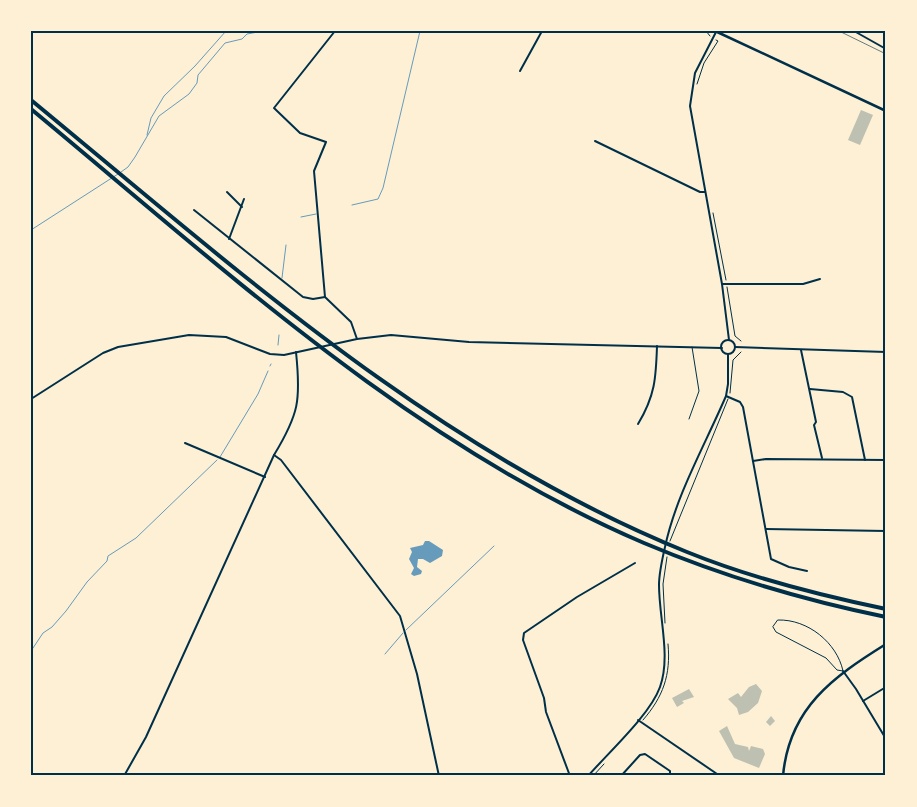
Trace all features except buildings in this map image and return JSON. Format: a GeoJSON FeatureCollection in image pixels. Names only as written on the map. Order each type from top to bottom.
{"type":"FeatureCollection","features":[{"type":"Feature","properties":{"kind":"highway"},"geometry":{"type":"LineString","coordinates":[[31,100],[246,278],[364,369],[477,445],[536,480],[594,510],[688,552],[783,584],[886,609]]}},
{"type":"Feature","properties":{"kind":"highway"},"geometry":{"type":"LineString","coordinates":[[31,109],[237,281],[340,360],[424,420],[532,487],[642,542],[718,572],[782,592],[886,617]]}},
{"type":"Feature","properties":{"kind":"street"},"geometry":{"type":"LineString","coordinates":[[335,31],[274,108],[300,133],[326,142],[314,171],[325,297],[351,322],[358,339]]}},
{"type":"Feature","properties":{"kind":"street"},"geometry":{"type":"LineString","coordinates":[[520,71],[542,31]]}},
{"type":"Feature","properties":{"kind":"street"},"geometry":{"type":"LineString","coordinates":[[854,31],[886,49]]}},
{"type":"Feature","properties":{"kind":"street"},"geometry":{"type":"LineString","coordinates":[[729,340],[722,284],[692,117],[692,86],[695,73],[715,32],[886,111]]}},
{"type":"Feature","properties":{"kind":"street"},"geometry":{"type":"LineString","coordinates":[[594,141],[700,192],[705,192]]}},
{"type":"Feature","properties":{"kind":"street"},"geometry":{"type":"LineString","coordinates":[[227,192],[242,207]]}},
{"type":"Feature","properties":{"kind":"street"},"geometry":{"type":"LineString","coordinates":[[229,239],[244,200]]}},
{"type":"Feature","properties":{"kind":"street"},"geometry":{"type":"LineString","coordinates":[[194,210],[303,297],[313,299],[325,297]]}},
{"type":"Feature","properties":{"kind":"street"},"geometry":{"type":"LineString","coordinates":[[722,284],[803,284],[820,279]]}},
{"type":"Feature","properties":{"kind":"street"},"geometry":{"type":"LineString","coordinates":[[31,399],[103,353],[118,347],[177,336],[209,334],[226,337],[270,354],[284,355],[358,339],[391,335],[469,342],[722,348],[728,354],[727,396],[672,519],[665,548],[659,584],[664,673],[654,699],[638,720],[588,776]]}},
{"type":"Feature","properties":{"kind":"street"},"geometry":{"type":"LineString","coordinates":[[729,340],[734,343],[735,347]]}},
{"type":"Feature","properties":{"kind":"street"},"geometry":{"type":"LineString","coordinates":[[722,348],[724,342],[729,340]]}},
{"type":"Feature","properties":{"kind":"street"},"geometry":{"type":"LineString","coordinates":[[638,424],[649,405],[655,386],[657,346]]}},
{"type":"Feature","properties":{"kind":"street"},"geometry":{"type":"LineString","coordinates":[[735,347],[886,352]]}},
{"type":"Feature","properties":{"kind":"street"},"geometry":{"type":"LineString","coordinates":[[728,354],[734,351],[735,347]]}},
{"type":"Feature","properties":{"kind":"street"},"geometry":{"type":"LineString","coordinates":[[801,350],[822,459]]}},
{"type":"Feature","properties":{"kind":"street"},"geometry":{"type":"LineString","coordinates":[[124,776],[146,737],[274,455],[290,429],[299,402],[296,352]]}},
{"type":"Feature","properties":{"kind":"street"},"geometry":{"type":"LineString","coordinates":[[810,389],[843,392],[852,398],[865,460]]}},
{"type":"Feature","properties":{"kind":"street"},"geometry":{"type":"LineString","coordinates":[[727,396],[740,402],[743,407],[771,559],[774,562],[807,571]]}},
{"type":"Feature","properties":{"kind":"street"},"geometry":{"type":"LineString","coordinates":[[185,444],[265,477]]}},
{"type":"Feature","properties":{"kind":"street"},"geometry":{"type":"LineString","coordinates":[[274,455],[281,460],[400,616],[417,674],[439,776]]}},
{"type":"Feature","properties":{"kind":"street"},"geometry":{"type":"LineString","coordinates":[[754,461],[766,459],[886,460]]}},
{"type":"Feature","properties":{"kind":"street"},"geometry":{"type":"LineString","coordinates":[[766,529],[886,531]]}},
{"type":"Feature","properties":{"kind":"street"},"geometry":{"type":"LineString","coordinates":[[570,776],[546,712],[544,698],[523,636],[527,629],[635,563]]}},
{"type":"Feature","properties":{"kind":"street"},"geometry":{"type":"LineString","coordinates":[[783,776],[787,753],[800,719],[817,694],[843,672],[886,644]]}},
{"type":"Feature","properties":{"kind":"street"},"geometry":{"type":"LineString","coordinates":[[843,672],[886,739]]}},
{"type":"Feature","properties":{"kind":"street"},"geometry":{"type":"LineString","coordinates":[[863,701],[886,687]]}},
{"type":"Feature","properties":{"kind":"street"},"geometry":{"type":"LineString","coordinates":[[638,720],[720,776]]}},
{"type":"Feature","properties":{"kind":"street"},"geometry":{"type":"LineString","coordinates":[[621,776],[640,755],[645,754],[670,771],[670,776]]}},
{"type":"Feature","properties":{"kind":"lane"},"geometry":{"type":"LineString","coordinates":[[690,419],[699,391],[692,347]]}},
{"type":"Feature","properties":{"kind":"lane"},"geometry":{"type":"LineString","coordinates":[[784,620],[818,632],[830,644],[843,672],[837,670],[826,658],[776,632],[774,623],[784,620]]}},
{"type":"Feature","properties":{"kind":"path"},"geometry":{"type":"LineString","coordinates":[[696,86],[704,63],[718,41]]}},
{"type":"Feature","properties":{"kind":"path"},"geometry":{"type":"LineString","coordinates":[[712,210],[735,336],[741,341]]}},
{"type":"Feature","properties":{"kind":"path"},"geometry":{"type":"LineString","coordinates":[[677,522],[727,396],[733,360],[741,352]]}},
{"type":"Feature","properties":{"kind":"water"},"geometry":{"type":"Polygon","coordinates":[[[425,541],[429,541],[443,550],[442,556],[430,563],[423,559],[418,559],[417,567],[422,571],[421,574],[414,576],[411,574],[414,568],[409,559],[412,552],[410,548],[423,545],[425,541]]]}},
{"type":"Feature","properties":{"kind":"waterway"},"geometry":{"type":"LineString","coordinates":[[147,135],[151,118],[164,96],[195,66],[226,31]]}},
{"type":"Feature","properties":{"kind":"waterway"},"geometry":{"type":"LineString","coordinates":[[121,172],[128,167],[135,157],[159,116],[189,94],[197,83],[198,75],[225,43],[242,39],[247,34],[263,31]]}},
{"type":"Feature","properties":{"kind":"waterway"},"geometry":{"type":"LineString","coordinates":[[352,205],[378,199],[383,188],[420,31]]}},
{"type":"Feature","properties":{"kind":"waterway"},"geometry":{"type":"LineString","coordinates":[[31,230],[118,174]]}},
{"type":"Feature","properties":{"kind":"waterway"},"geometry":{"type":"LineString","coordinates":[[301,217],[316,214]]}},
{"type":"Feature","properties":{"kind":"waterway"},"geometry":{"type":"LineString","coordinates":[[282,278],[286,245]]}},
{"type":"Feature","properties":{"kind":"waterway"},"geometry":{"type":"LineString","coordinates":[[278,345],[279,335]]}},
{"type":"Feature","properties":{"kind":"waterway"},"geometry":{"type":"LineString","coordinates":[[220,457],[258,394],[268,371]]}},
{"type":"Feature","properties":{"kind":"waterway"},"geometry":{"type":"LineString","coordinates":[[31,651],[43,633],[52,627],[87,582],[107,561],[108,556],[136,538],[217,460]]}},
{"type":"Feature","properties":{"kind":"waterway"},"geometry":{"type":"LineString","coordinates":[[406,630],[494,546]]}},
{"type":"Feature","properties":{"kind":"waterway"},"geometry":{"type":"LineString","coordinates":[[385,654],[403,633]]}},
{"type":"Feature","properties":{"kind":"railway"},"geometry":{"type":"LineString","coordinates":[[839,31],[886,54]]}}]}
